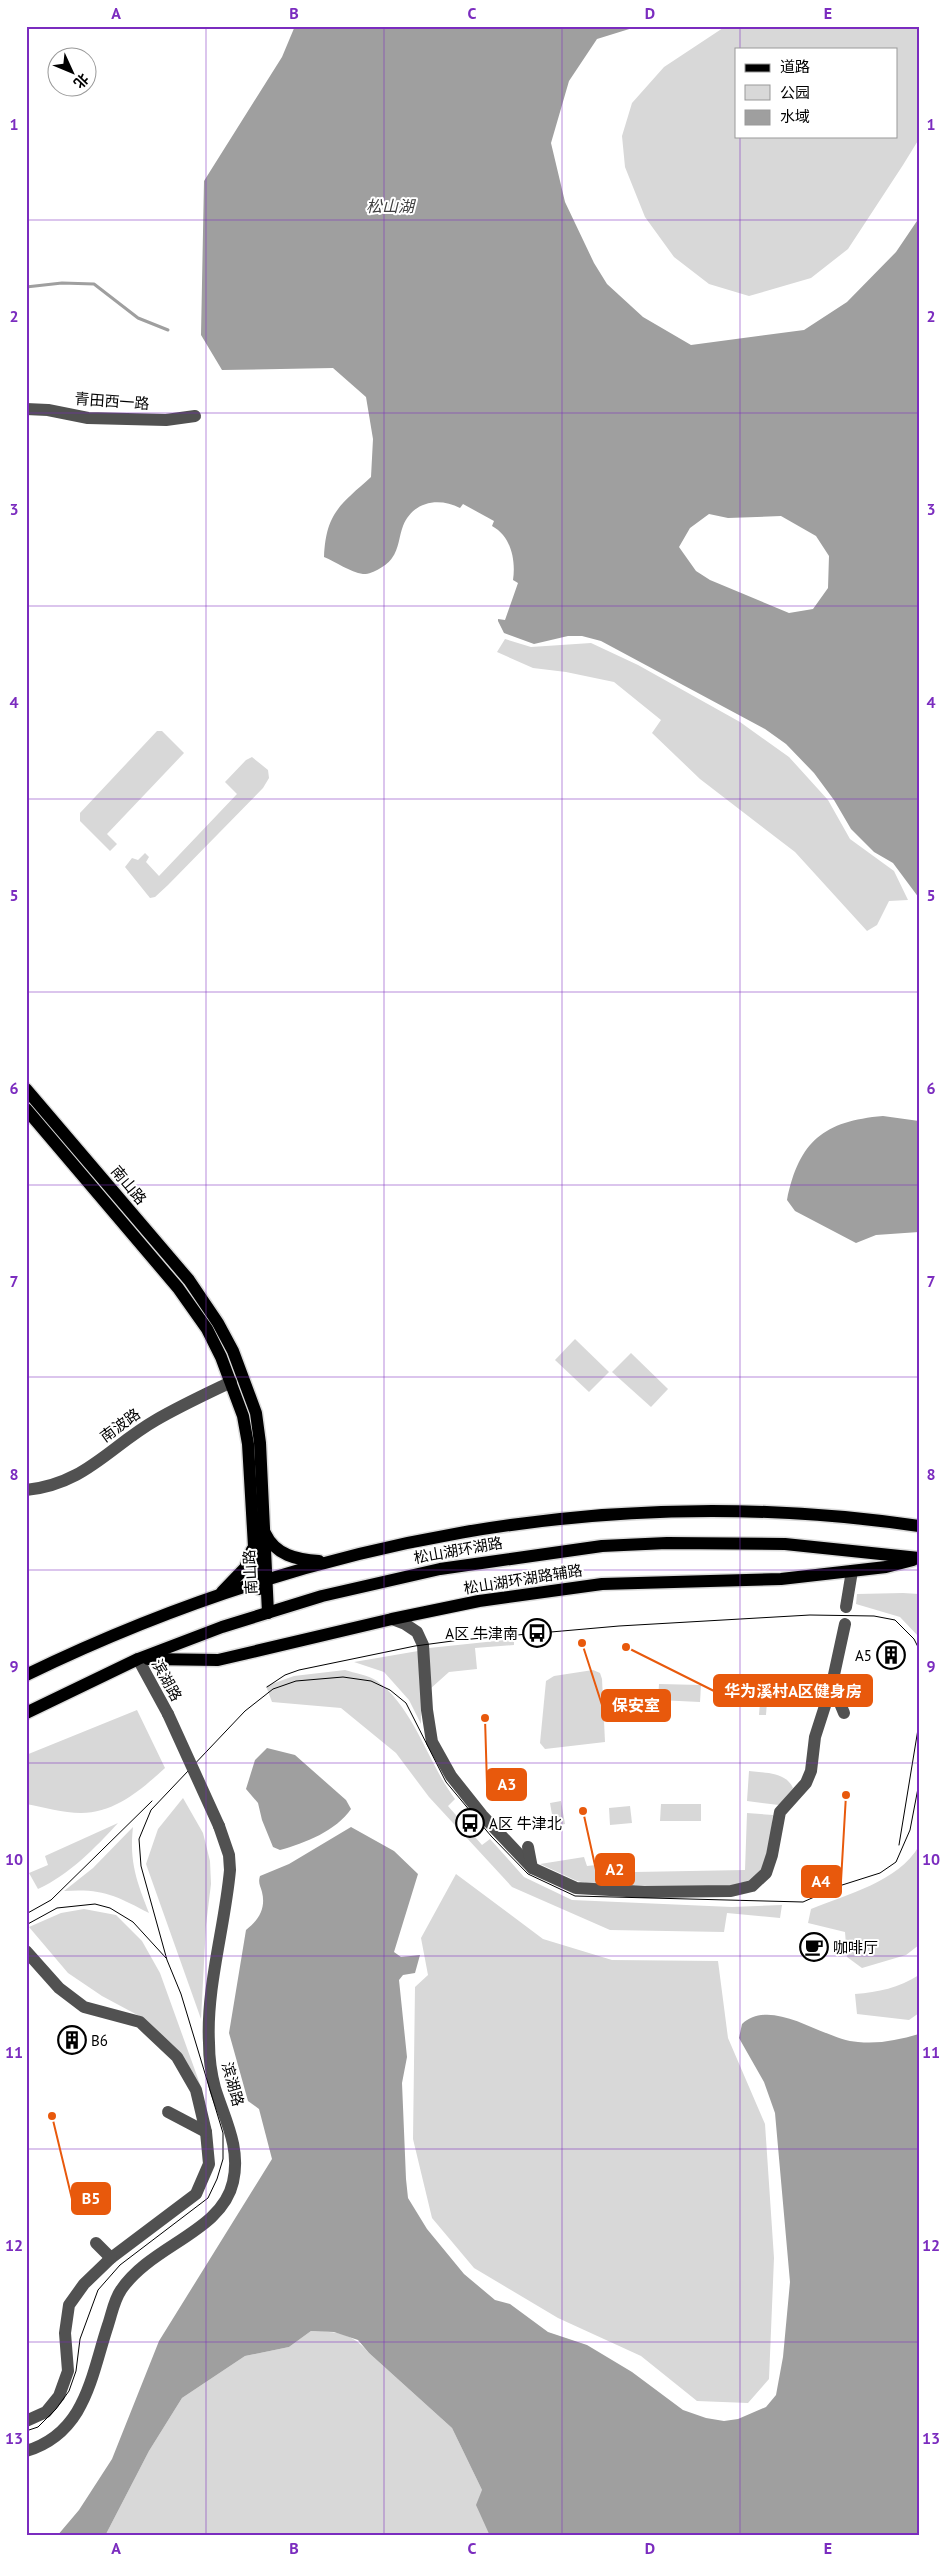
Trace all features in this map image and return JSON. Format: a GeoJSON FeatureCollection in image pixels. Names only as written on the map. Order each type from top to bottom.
{"type":"FeatureCollection","features":[{"type":"Feature","properties":{"kind":"main road","name":"南山路"},"geometry":{"type":"LineString","coordinates":[[26,1089],[189,1280],[218,1323],[233,1352],[256,1413],[260,1443],[264,1528],[262,1581]]}},
{"type":"Feature","properties":{"kind":"main road","name":"南山路"},"geometry":{"type":"LineString","coordinates":[[26,1109],[178,1288],[207,1330],[231,1382],[243,1416],[248,1444],[253,1538],[268,1612]]}},
{"type":"Feature","properties":{"kind":"main road","name":"松山湖环湖路"},"geometry":{"type":"LineString","coordinates":[[26,1675],[124,1630],[262,1581],[332,1561],[482,1529],[582,1515],[692,1510],[783,1512],[919,1526]]}},
{"type":"Feature","properties":{"kind":"main road"},"geometry":{"type":"LineString","coordinates":[[264,1528],[274,1546],[286,1554],[309,1560],[332,1561]]}},
{"type":"Feature","properties":{"kind":"main road"},"geometry":{"type":"LineString","coordinates":[[213,1597],[224,1590],[245,1568],[251,1554],[253,1538]]}},
{"type":"Feature","properties":{"kind":"main road","name":"松山湖环湖路"},"geometry":{"type":"LineString","coordinates":[[26,1712],[138,1659],[268,1612],[322,1596],[422,1573],[602,1546],[785,1544],[919,1559]]}},
{"type":"Feature","properties":{"kind":"main road","name":"松山湖环湖路辅路"},"geometry":{"type":"LineString","coordinates":[[138,1659],[218,1660],[392,1619],[511,1596],[602,1584],[756,1581],[886,1567],[919,1559]]}},
{"type":"Feature","properties":{"kind":"street","name":"青田西一路"},"geometry":{"type":"LineString","coordinates":[[26,409],[48,410],[88,418],[166,420],[195,416]]}},
{"type":"Feature","properties":{"kind":"street","name":"南波路"},"geometry":{"type":"LineString","coordinates":[[26,1490],[44,1487],[76,1477],[156,1420],[231,1382]]}},
{"type":"Feature","properties":{"kind":"street"},"geometry":{"type":"LineString","coordinates":[[846,1608],[852,1571]]}},
{"type":"Feature","properties":{"kind":"street"},"geometry":{"type":"LineString","coordinates":[[392,1619],[405,1624],[417,1632],[423,1646],[427,1710],[432,1742],[451,1776],[482,1815],[532,1868],[576,1888],[708,1892],[731,1891],[752,1886],[766,1873],[772,1855],[780,1812],[806,1783],[811,1770],[815,1737],[832,1684],[845,1624]]}},
{"type":"Feature","properties":{"kind":"street","name":"滨湖路"},"geometry":{"type":"LineString","coordinates":[[26,2450],[57,2437],[77,2414],[115,2301],[127,2282],[154,2256],[211,2218],[227,2200],[233,2183],[236,2156],[235,2146],[213,2080],[209,2044],[210,2015],[230,1870],[229,1855],[219,1826],[168,1714],[138,1659]]}},
{"type":"Feature","properties":{"kind":"street"},"geometry":{"type":"LineString","coordinates":[[832,1684],[844,1713]]}},
{"type":"Feature","properties":{"kind":"street"},"geometry":{"type":"LineString","coordinates":[[528,1846],[532,1868]]}},
{"type":"Feature","properties":{"kind":"street"},"geometry":{"type":"LineString","coordinates":[[26,1951],[68,1999],[84,2007],[140,2022],[176,2057],[196,2090],[206,2132],[209,2164],[196,2194],[111,2258],[84,2284],[69,2305],[65,2333],[68,2371],[60,2396],[46,2412],[26,2421]]}},
{"type":"Feature","properties":{"kind":"street"},"geometry":{"type":"LineString","coordinates":[[168,2112],[206,2132]]}},
{"type":"Feature","properties":{"kind":"street"},"geometry":{"type":"LineString","coordinates":[[96,2243],[111,2258]]}},
{"type":"Feature","properties":{"kind":"green space"},"geometry":{"type":"Polygon","coordinates":[[[726,26],[919,26],[919,139],[903,165],[848,249],[811,278],[749,296],[709,284],[674,257],[645,217],[625,167],[622,136],[632,103],[664,67],[726,26]]]}},
{"type":"Feature","properties":{"kind":"green space"},"geometry":{"type":"Polygon","coordinates":[[[505,639],[531,647],[591,643],[638,665],[740,722],[789,757],[828,800],[850,839],[894,871],[908,900],[889,901],[877,925],[867,931],[795,852],[700,779],[652,733],[661,720],[614,682],[566,672],[533,668],[497,652],[505,639]]]}},
{"type":"Feature","properties":{"kind":"green space"},"geometry":{"type":"Polygon","coordinates":[[[157,731],[162,731],[184,753],[107,834],[117,844],[110,851],[80,821],[80,813],[157,731]]]}},
{"type":"Feature","properties":{"kind":"green space"},"geometry":{"type":"Polygon","coordinates":[[[252,757],[268,770],[269,778],[263,788],[168,885],[155,897],[150,898],[125,867],[132,858],[138,860],[145,853],[149,857],[146,862],[159,876],[237,794],[225,782],[246,760],[252,757]]]}},
{"type":"Feature","properties":{"kind":"green space"},"geometry":{"type":"Polygon","coordinates":[[[575,1339],[609,1372],[589,1392],[555,1360],[575,1339]]]}},
{"type":"Feature","properties":{"kind":"green space"},"geometry":{"type":"Polygon","coordinates":[[[631,1353],[668,1389],[651,1407],[612,1372],[631,1353]]]}},
{"type":"Feature","properties":{"kind":"green space"},"geometry":{"type":"Polygon","coordinates":[[[857,1594],[919,1594],[919,1637],[900,1617],[856,1604],[857,1594]]]}},
{"type":"Feature","properties":{"kind":"green space"},"geometry":{"type":"Polygon","coordinates":[[[514,1639],[514,1645],[475,1648],[477,1669],[449,1672],[430,1689],[429,1648],[514,1639]]]}},
{"type":"Feature","properties":{"kind":"green space"},"geometry":{"type":"Polygon","coordinates":[[[418,1651],[421,1724],[409,1700],[384,1672],[354,1662],[418,1651]]]}},
{"type":"Feature","properties":{"kind":"green space"},"geometry":{"type":"Polygon","coordinates":[[[345,1670],[374,1679],[390,1692],[411,1721],[445,1785],[455,1799],[448,1806],[482,1845],[490,1839],[524,1877],[572,1900],[732,1907],[782,1905],[780,1918],[727,1913],[724,1932],[610,1930],[512,1887],[429,1797],[396,1753],[341,1708],[272,1702],[266,1686],[294,1676],[345,1670]]]}},
{"type":"Feature","properties":{"kind":"green space"},"geometry":{"type":"Polygon","coordinates":[[[593,1670],[600,1673],[602,1679],[605,1742],[545,1749],[540,1743],[546,1681],[554,1676],[593,1670]]]}},
{"type":"Feature","properties":{"kind":"green space"},"geometry":{"type":"Polygon","coordinates":[[[659,1684],[701,1685],[700,1702],[658,1700],[659,1684]]]}},
{"type":"Feature","properties":{"kind":"green space"},"geometry":{"type":"Polygon","coordinates":[[[761,1689],[768,1689],[766,1715],[759,1715],[761,1689]]]}},
{"type":"Feature","properties":{"kind":"green space"},"geometry":{"type":"Polygon","coordinates":[[[137,1710],[165,1768],[147,1784],[116,1804],[93,1812],[67,1812],[26,1804],[26,1755],[137,1710]]]}},
{"type":"Feature","properties":{"kind":"green space"},"geometry":{"type":"Polygon","coordinates":[[[749,1771],[780,1776],[790,1783],[793,1788],[779,1805],[747,1801],[749,1771]]]}},
{"type":"Feature","properties":{"kind":"green space"},"geometry":{"type":"Polygon","coordinates":[[[183,1798],[203,1833],[210,1861],[211,1884],[206,1925],[201,2019],[146,1864],[158,1829],[183,1798]]]}},
{"type":"Feature","properties":{"kind":"green space"},"geometry":{"type":"Polygon","coordinates":[[[561,1801],[565,1824],[554,1826],[550,1803],[561,1801]]]}},
{"type":"Feature","properties":{"kind":"green space"},"geometry":{"type":"Polygon","coordinates":[[[661,1804],[701,1804],[701,1821],[660,1821],[661,1804]]]}},
{"type":"Feature","properties":{"kind":"green space"},"geometry":{"type":"Polygon","coordinates":[[[630,1806],[632,1823],[610,1825],[609,1808],[630,1806]]]}},
{"type":"Feature","properties":{"kind":"green space"},"geometry":{"type":"Polygon","coordinates":[[[747,1813],[773,1815],[768,1853],[762,1871],[756,1878],[749,1883],[730,1888],[600,1886],[577,1881],[540,1864],[584,1857],[587,1866],[632,1861],[635,1872],[745,1870],[747,1813]]]}},
{"type":"Feature","properties":{"kind":"green space"},"geometry":{"type":"Polygon","coordinates":[[[118,1823],[71,1869],[38,1889],[29,1873],[48,1865],[45,1856],[118,1823]]]}},
{"type":"Feature","properties":{"kind":"green space"},"geometry":{"type":"Polygon","coordinates":[[[133,1827],[133,1861],[149,1913],[109,1894],[77,1890],[64,1891],[93,1868],[133,1827]]]}},
{"type":"Feature","properties":{"kind":"green space"},"geometry":{"type":"Polygon","coordinates":[[[919,1846],[919,1945],[906,1955],[862,1968],[847,1957],[845,1932],[808,1923],[811,1909],[885,1878],[910,1858],[919,1846]]]}},
{"type":"Feature","properties":{"kind":"green space"},"geometry":{"type":"Polygon","coordinates":[[[456,1874],[543,1939],[612,1960],[718,1961],[728,2038],[765,2124],[774,2258],[769,2379],[748,2403],[697,2401],[641,2356],[558,2318],[474,2268],[432,2218],[413,2139],[415,1987],[428,1975],[421,1938],[456,1874]]]}},
{"type":"Feature","properties":{"kind":"green space"},"geometry":{"type":"Polygon","coordinates":[[[84,1909],[116,1915],[142,1941],[160,1973],[201,2087],[143,2018],[102,1996],[68,1973],[29,1927],[61,1913],[84,1909]]]}},
{"type":"Feature","properties":{"kind":"green space"},"geometry":{"type":"Polygon","coordinates":[[[919,1975],[919,2013],[909,2020],[857,2014],[855,1994],[888,1989],[919,1975]]]}},
{"type":"Feature","properties":{"kind":"green space"},"geometry":{"type":"Polygon","coordinates":[[[311,2331],[343,2334],[356,2341],[452,2428],[482,2490],[490,2536],[105,2536],[149,2451],[182,2398],[245,2356],[289,2347],[311,2331]]]}},
{"type":"Feature","properties":{"kind":"water","name":"松山湖"},"geometry":{"type":"Polygon","coordinates":[[[295,26],[639,26],[597,39],[569,81],[551,143],[565,202],[594,263],[607,284],[643,317],[691,345],[804,330],[847,302],[896,252],[919,218],[919,898],[893,863],[874,852],[851,829],[834,800],[814,773],[786,744],[765,729],[601,641],[582,636],[568,636],[534,644],[504,633],[498,619],[505,620],[518,583],[513,580],[514,565],[511,549],[504,536],[492,526],[494,521],[463,504],[460,508],[435,502],[420,506],[407,518],[398,547],[390,561],[379,569],[366,574],[358,573],[324,557],[328,530],[337,511],[371,477],[373,439],[366,397],[333,368],[222,370],[201,335],[204,181],[282,57],[295,26]],[[709,514],[690,528],[679,547],[696,571],[710,580],[789,613],[813,609],[828,588],[829,556],[816,536],[781,516],[728,518],[709,514]]]}},
{"type":"Feature","properties":{"kind":"water"},"geometry":{"type":"Polygon","coordinates":[[[883,1116],[919,1121],[919,1232],[876,1235],[856,1243],[795,1211],[787,1200],[799,1163],[807,1149],[817,1138],[830,1129],[845,1123],[883,1116]]]}},
{"type":"Feature","properties":{"kind":"water"},"geometry":{"type":"Polygon","coordinates":[[[267,1748],[295,1755],[346,1800],[351,1809],[345,1817],[329,1830],[300,1844],[280,1850],[273,1847],[262,1820],[258,1803],[246,1789],[255,1760],[267,1748]]]}},
{"type":"Feature","properties":{"kind":"water"},"geometry":{"type":"Polygon","coordinates":[[[351,1827],[394,1851],[418,1874],[394,1952],[401,1957],[420,1955],[415,1973],[403,1975],[399,1980],[407,2057],[402,2083],[408,2198],[427,2229],[464,2274],[495,2300],[510,2304],[548,2332],[587,2345],[632,2372],[683,2410],[706,2418],[724,2421],[738,2419],[766,2407],[776,2395],[783,2357],[790,2282],[775,2113],[764,2082],[739,2038],[742,2024],[754,2017],[768,2015],[783,2017],[844,2040],[858,2042],[889,2041],[919,2034],[919,2536],[490,2536],[476,2505],[482,2490],[452,2428],[369,2353],[358,2340],[334,2332],[311,2331],[289,2347],[245,2356],[182,2398],[149,2451],[105,2536],[57,2536],[79,2510],[112,2459],[159,2341],[272,2159],[259,2109],[248,2101],[229,2033],[246,1930],[258,1918],[263,1903],[259,1882],[260,1876],[289,1864],[351,1827]]]}},
{"type":"Feature","properties":{"kind":"waterway"},"geometry":{"type":"LineString","coordinates":[[26,287],[62,283],[94,284],[138,318],[168,330]]}},
{"type":"Feature","properties":{"kind":"tram line"},"geometry":{"type":"LineString","coordinates":[[267,1687],[285,1675],[299,1670],[415,1646],[460,1640],[619,1626],[810,1615],[874,1616],[895,1620],[914,1639],[919,1649]]}},
{"type":"Feature","properties":{"kind":"tram line"},"geometry":{"type":"LineString","coordinates":[[26,2431],[38,2427],[56,2409],[69,2391],[76,2371],[80,2339],[98,2290],[120,2265],[208,2198],[217,2179],[223,2159],[223,2133],[181,1994],[167,1960],[141,1866],[139,1839],[151,1810],[245,1711],[273,1689],[296,1681],[343,1677],[371,1681],[390,1690],[406,1703],[446,1782],[491,1836],[528,1874],[575,1896],[803,1902],[839,1886],[880,1873],[896,1862],[910,1830],[919,1783]]}},
{"type":"Feature","properties":{"kind":"tram line"},"geometry":{"type":"LineString","coordinates":[[899,1845],[919,1723]]}},
{"type":"Feature","properties":{"kind":"tram line"},"geometry":{"type":"LineString","coordinates":[[26,1914],[51,1900],[152,1801]]}},
{"type":"Feature","properties":{"kind":"tram line"},"geometry":{"type":"LineString","coordinates":[[26,1925],[57,1908],[95,1904],[110,1908],[133,1922],[166,1958]]}},
{"type":"Feature","properties":{"kind":"place","name":"A区 牛津南"},"geometry":{"type":"Point","coordinates":[537,1633]}},
{"type":"Feature","properties":{"kind":"place","name":"保安室"},"geometry":{"type":"Point","coordinates":[582,1643]}},
{"type":"Feature","properties":{"kind":"place","name":"华为溪村A区健身房"},"geometry":{"type":"Point","coordinates":[626,1647]}},
{"type":"Feature","properties":{"kind":"place","name":"A5"},"geometry":{"type":"Point","coordinates":[891,1655]}},
{"type":"Feature","properties":{"kind":"place","name":"A3"},"geometry":{"type":"Point","coordinates":[485,1718]}},
{"type":"Feature","properties":{"kind":"place","name":"A4"},"geometry":{"type":"Point","coordinates":[846,1795]}},
{"type":"Feature","properties":{"kind":"place","name":"A2"},"geometry":{"type":"Point","coordinates":[583,1811]}},
{"type":"Feature","properties":{"kind":"place","name":"A区 牛津北"},"geometry":{"type":"Point","coordinates":[470,1823]}},
{"type":"Feature","properties":{"kind":"place","name":"咖啡厅"},"geometry":{"type":"Point","coordinates":[814,1947]}},
{"type":"Feature","properties":{"kind":"place","name":"B6"},"geometry":{"type":"Point","coordinates":[72,2040]}},
{"type":"Feature","properties":{"kind":"place","name":"B5"},"geometry":{"type":"Point","coordinates":[52,2116]}}]}
